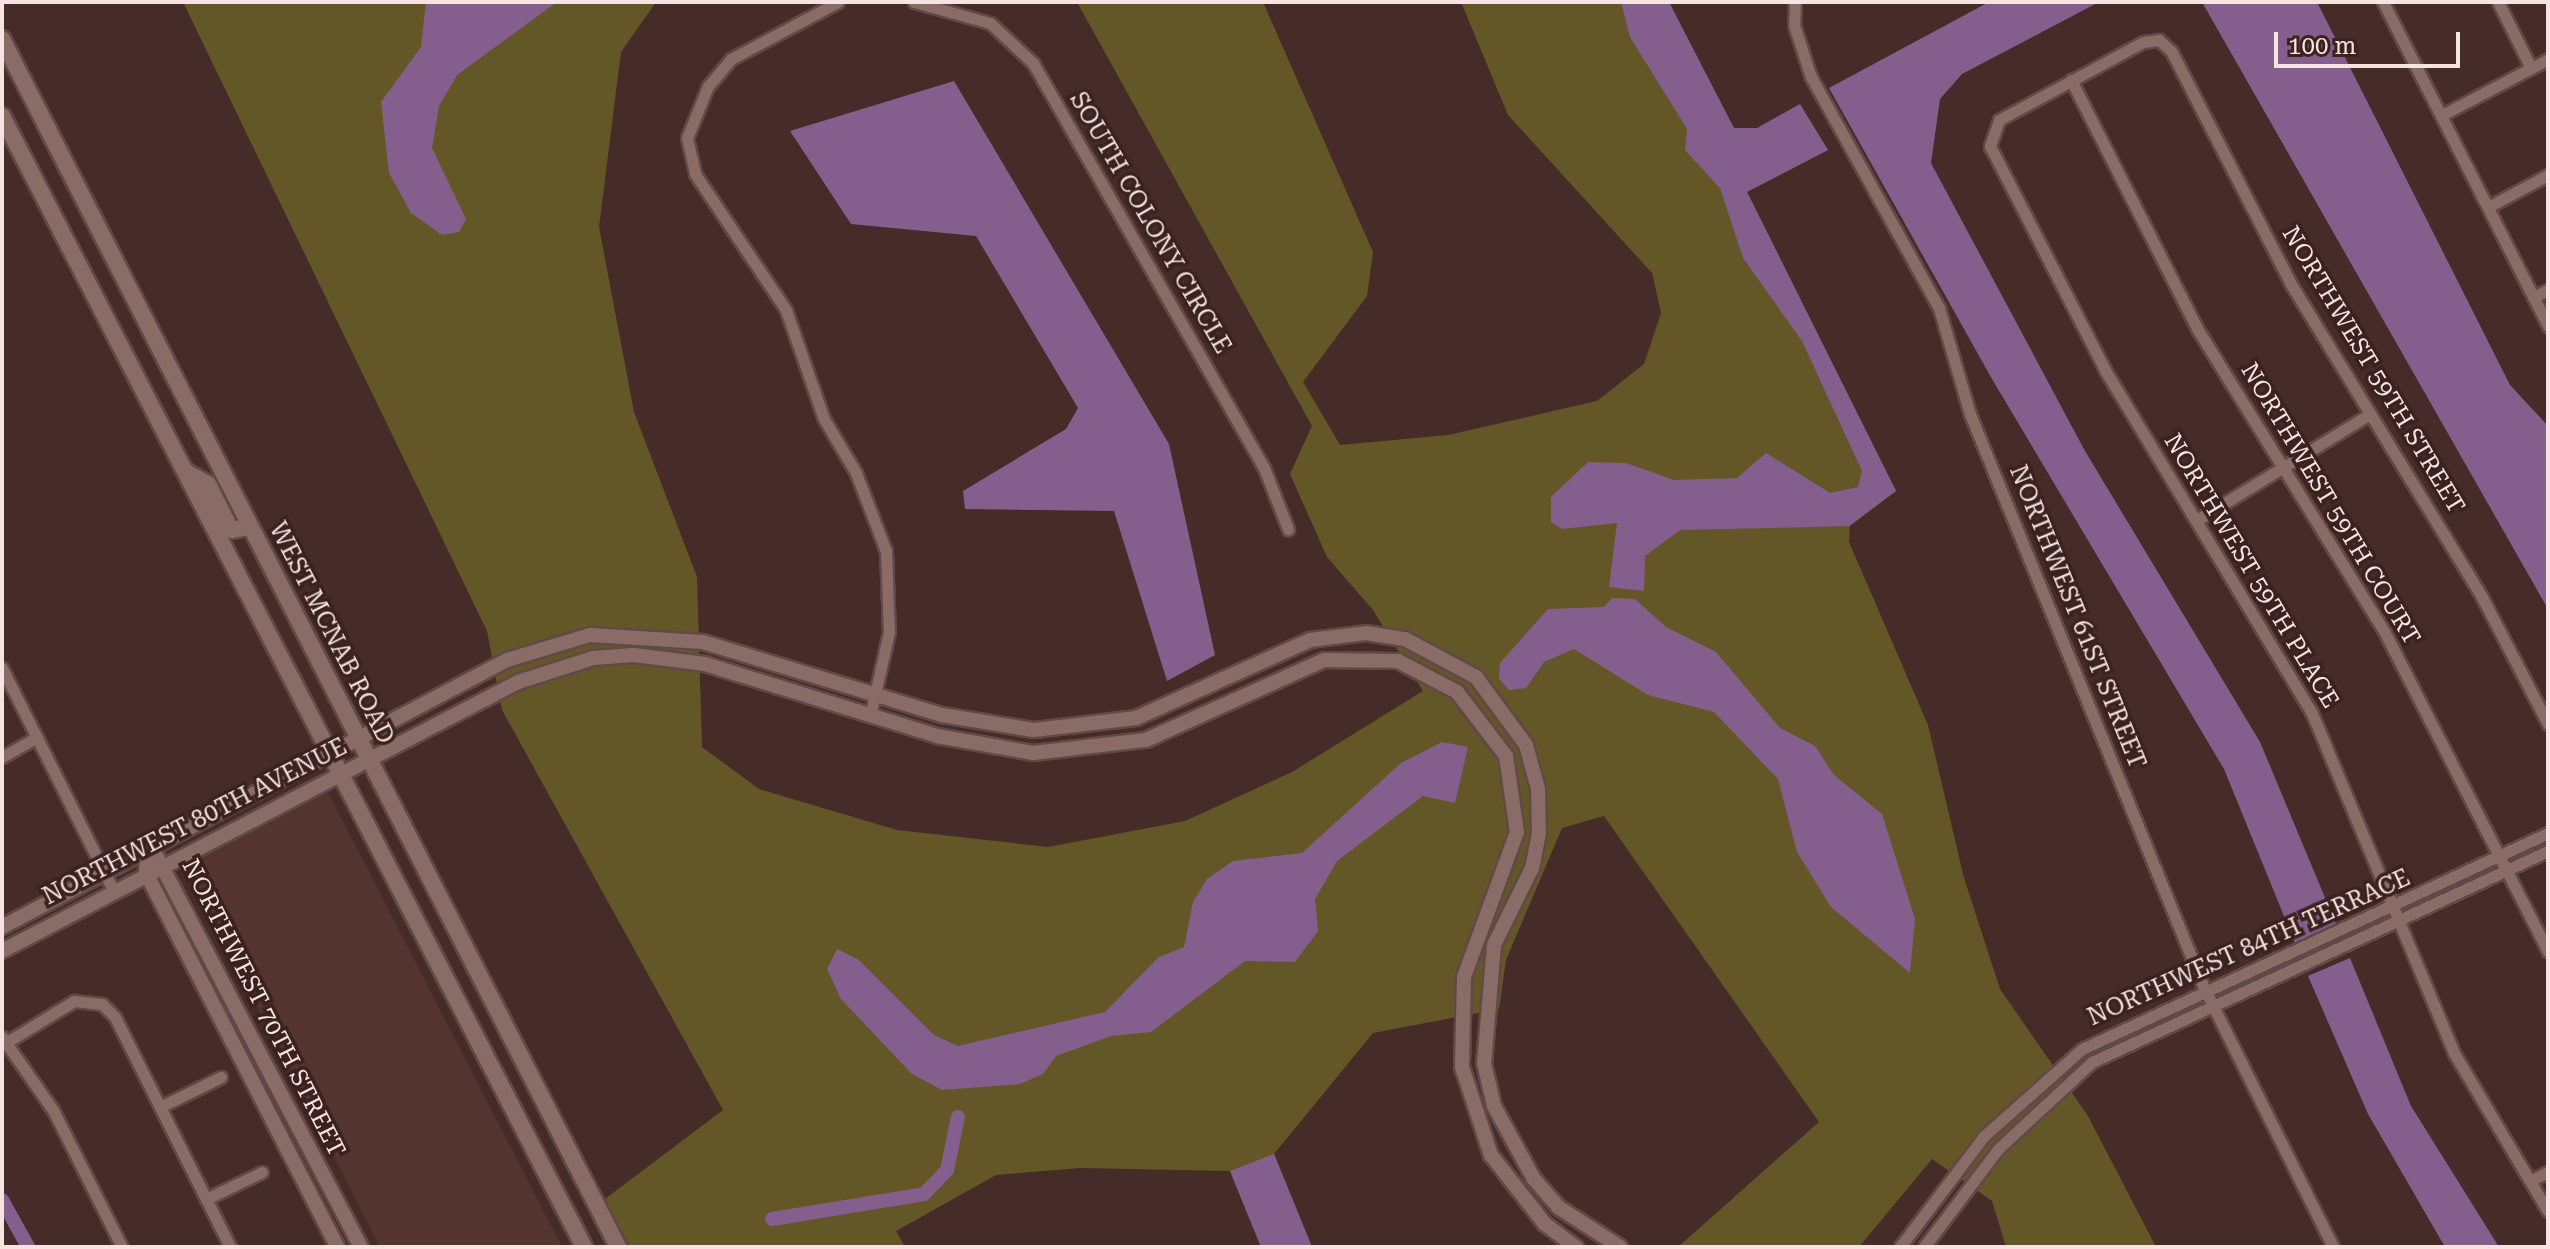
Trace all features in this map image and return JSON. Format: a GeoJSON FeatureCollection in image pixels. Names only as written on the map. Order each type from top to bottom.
{"type":"FeatureCollection","features":[{"type":"Feature","properties":{"kind":"main road","name":"WEST MCNAB ROAD"},"geometry":{"type":"LineString","coordinates":[[2,39],[618,1247]]}},
{"type":"Feature","properties":{"kind":"main road"},"geometry":{"type":"LineString","coordinates":[[2,116],[584,1247]]}},
{"type":"Feature","properties":{"kind":"main road"},"geometry":{"type":"LineString","coordinates":[[188,473],[208,484],[231,530],[250,527]]}},
{"type":"Feature","properties":{"kind":"street"},"geometry":{"type":"LineString","coordinates":[[838,2],[726,63],[699,103],[687,147],[699,181],[786,310],[824,419],[872,509],[891,591],[870,716]]}},
{"type":"Feature","properties":{"kind":"street","name":"SOUTH COLONY CIRCLE"},"geometry":{"type":"LineString","coordinates":[[914,2],[990,23],[1033,63],[1260,461],[1288,529]]}},
{"type":"Feature","properties":{"kind":"street","name":"NORTHWEST 61ST STREET"},"geometry":{"type":"LineString","coordinates":[[1795,2],[1794,25],[1811,77],[1944,321],[1970,414],[2204,988],[2333,1247]]}},
{"type":"Feature","properties":{"kind":"street"},"geometry":{"type":"LineString","coordinates":[[2383,2],[2548,326]]}},
{"type":"Feature","properties":{"kind":"street"},"geometry":{"type":"LineString","coordinates":[[2498,2],[2531,68]]}},
{"type":"Feature","properties":{"kind":"street","name":"NORTHWEST 59TH STREET"},"geometry":{"type":"LineString","coordinates":[[2071,80],[2159,40],[2370,414],[2482,597],[2548,724]]}},
{"type":"Feature","properties":{"kind":"street"},"geometry":{"type":"LineString","coordinates":[[2442,115],[2548,59]]}},
{"type":"Feature","properties":{"kind":"street","name":"NORTHWEST 59TH PLACE"},"geometry":{"type":"LineString","coordinates":[[2071,80],[1990,131],[1990,146],[2105,370],[2311,711],[2454,1053],[2548,1211]]}},
{"type":"Feature","properties":{"kind":"street","name":"NORTHWEST 59TH COURT"},"geometry":{"type":"LineString","coordinates":[[2071,80],[2198,330],[2384,631],[2548,952]]}},
{"type":"Feature","properties":{"kind":"street"},"geometry":{"type":"LineString","coordinates":[[2488,207],[2548,175]]}},
{"type":"Feature","properties":{"kind":"street"},"geometry":{"type":"LineString","coordinates":[[2533,297],[2548,290]]}},
{"type":"Feature","properties":{"kind":"street"},"geometry":{"type":"LineString","coordinates":[[2197,520],[2370,414]]}},
{"type":"Feature","properties":{"kind":"street","name":"NORTHWEST 80TH AVENUE"},"geometry":{"type":"LineString","coordinates":[[2,927],[507,660],[590,635],[667,635],[780,664],[989,726],[1080,729],[1136,718],[1310,640],[1366,633],[1445,655],[1505,708],[1526,745],[1538,789],[1539,833],[1532,868],[1494,945],[1484,1063],[1494,1106],[1534,1179],[1558,1207],[1620,1247]]}},
{"type":"Feature","properties":{"kind":"street"},"geometry":{"type":"LineString","coordinates":[[1310,640],[1338,659],[1398,661],[1429,673],[1485,719],[1506,756],[1517,832],[1464,977],[1462,1067],[1491,1155],[1545,1224],[1576,1247]]}},
{"type":"Feature","properties":{"kind":"street","name":"NORTHWEST 80TH AVENUE"},"geometry":{"type":"LineString","coordinates":[[2,951],[164,863],[518,682],[593,658],[670,658],[983,747],[1083,751],[1146,740],[1292,672],[1338,659]]}},
{"type":"Feature","properties":{"kind":"street"},"geometry":{"type":"LineString","coordinates":[[775,686],[780,664]]}},
{"type":"Feature","properties":{"kind":"street"},"geometry":{"type":"LineString","coordinates":[[2,668],[113,890]]}},
{"type":"Feature","properties":{"kind":"street"},"geometry":{"type":"LineString","coordinates":[[2,757],[37,737]]}},
{"type":"Feature","properties":{"kind":"street","name":"NORTHWEST 84TH TERRACE"},"geometry":{"type":"LineString","coordinates":[[1900,1247],[1984,1136],[2040,1081],[2132,1020],[2395,908],[2548,833]]}},
{"type":"Feature","properties":{"kind":"street","name":"NORTHWEST 70TH STREET"},"geometry":{"type":"LineString","coordinates":[[147,848],[164,863],[361,1247]]}},
{"type":"Feature","properties":{"kind":"street","name":"NORTHWEST 70TH STREET"},"geometry":{"type":"LineString","coordinates":[[147,848],[146,873],[337,1247]]}},
{"type":"Feature","properties":{"kind":"street","name":"NORTHWEST 84TH TERRACE"},"geometry":{"type":"LineString","coordinates":[[1924,1247],[1998,1149],[2052,1094],[2092,1062],[2211,1003],[2401,925],[2548,851]]}},
{"type":"Feature","properties":{"kind":"street"},"geometry":{"type":"LineString","coordinates":[[122,1247],[53,1110],[5,1039],[74,1001],[102,1004],[160,1107],[230,1247]]}},
{"type":"Feature","properties":{"kind":"street"},"geometry":{"type":"LineString","coordinates":[[160,1107],[221,1077]]}},
{"type":"Feature","properties":{"kind":"street"},"geometry":{"type":"LineString","coordinates":[[206,1199],[262,1172]]}},
{"type":"Feature","properties":{"kind":"street"},"geometry":{"type":"LineString","coordinates":[[2530,1181],[2548,1172]]}},
{"type":"Feature","properties":{"kind":"shaded area"},"geometry":{"type":"Polygon","coordinates":[[[183,2],[656,2],[621,52],[599,227],[634,412],[697,577],[702,747],[759,789],[897,830],[1048,847],[1185,821],[1292,772],[1423,691],[1373,610],[1327,557],[1290,474],[1312,426],[1077,2],[1263,2],[1373,252],[1367,296],[1303,382],[1340,445],[1448,435],[1597,401],[1644,364],[1661,313],[1652,273],[1508,115],[1461,2],[1669,2],[1747,192],[1896,491],[1850,526],[1849,542],[1928,725],[1964,878],[2000,989],[2088,1116],[2156,1247],[2006,1247],[1992,1201],[1932,1159],[1859,1247],[1678,1247],[1819,1122],[1604,816],[1562,828],[1506,960],[1499,1009],[1373,1033],[1274,1154],[1312,1247],[1261,1247],[1230,1171],[1081,1168],[996,1175],[896,1231],[905,1247],[630,1247],[605,1199],[723,1110],[502,710],[487,631],[183,2]]]}},
{"type":"Feature","properties":{"kind":"shaded area"},"geometry":{"type":"Polygon","coordinates":[[[426,2],[557,2],[457,75],[439,106],[432,148],[466,219],[459,232],[442,235],[411,213],[389,173],[381,102],[421,47],[426,2]]]}},
{"type":"Feature","properties":{"kind":"shaded area"},"geometry":{"type":"Polygon","coordinates":[[[1621,2],[1669,2],[1734,128],[1757,128],[1800,104],[1828,150],[1747,192],[1896,491],[1849,526],[1680,530],[1645,556],[1644,591],[1609,587],[1617,523],[1562,529],[1551,522],[1551,497],[1588,462],[1626,463],[1674,480],[1737,478],[1766,453],[1830,493],[1858,487],[1862,471],[1802,341],[1743,258],[1720,188],[1685,150],[1687,129],[1630,37],[1621,2]]]}},
{"type":"Feature","properties":{"kind":"shaded area"},"geometry":{"type":"Polygon","coordinates":[[[1989,2],[2099,2],[1962,74],[1940,99],[1931,163],[2085,451],[2260,742],[2336,924],[2295,943],[2224,769],[1992,379],[1829,88],[1989,2]]]}},
{"type":"Feature","properties":{"kind":"shaded area"},"geometry":{"type":"Polygon","coordinates":[[[2202,2],[2317,2],[2510,385],[2548,426],[2548,609],[2202,2]]]}},
{"type":"Feature","properties":{"kind":"shaded area"},"geometry":{"type":"Polygon","coordinates":[[[954,81],[1169,444],[1215,655],[1167,681],[1114,511],[965,509],[963,491],[1066,429],[1078,408],[976,236],[851,224],[790,131],[954,81]]]}},
{"type":"Feature","properties":{"kind":"shaded area"},"geometry":{"type":"Polygon","coordinates":[[[1612,598],[1635,599],[1666,627],[1716,652],[1780,728],[1815,746],[1834,775],[1882,814],[1915,919],[1910,973],[1831,907],[1797,852],[1778,779],[1714,712],[1648,695],[1574,649],[1544,662],[1526,688],[1509,690],[1499,679],[1500,663],[1548,609],[1604,607],[1612,598]]]}},
{"type":"Feature","properties":{"kind":"shaded area"},"geometry":{"type":"Polygon","coordinates":[[[1442,742],[1468,747],[1455,803],[1423,796],[1337,861],[1315,899],[1318,931],[1295,962],[1245,961],[1151,1032],[1111,1036],[1056,1056],[1043,1074],[1020,1084],[942,1090],[912,1074],[841,999],[827,969],[837,949],[859,960],[934,1035],[958,1046],[1105,1012],[1159,957],[1184,947],[1193,902],[1207,879],[1233,861],[1302,853],[1401,763],[1442,742]]]}},
{"type":"Feature","properties":{"kind":"shaded area"},"geometry":{"type":"Polygon","coordinates":[[[328,792],[562,1247],[380,1247],[185,865],[328,792]]]}},
{"type":"Feature","properties":{"kind":"shaded area"},"geometry":{"type":"Polygon","coordinates":[[[2350,958],[2411,1106],[2499,1247],[2445,1247],[2368,1114],[2308,976],[2350,958]]]}},
{"type":"Feature","properties":{"kind":"shaded area"},"geometry":{"type":"Polygon","coordinates":[[[1274,1154],[1312,1247],[1261,1247],[1230,1171],[1274,1154]]]}},
{"type":"Feature","properties":{"kind":"waterway"},"geometry":{"type":"LineString","coordinates":[[772,1219],[924,1194],[947,1170],[958,1117]]}},
{"type":"Feature","properties":{"kind":"waterway"},"geometry":{"type":"LineString","coordinates":[[2,1200],[28,1247]]}}]}
